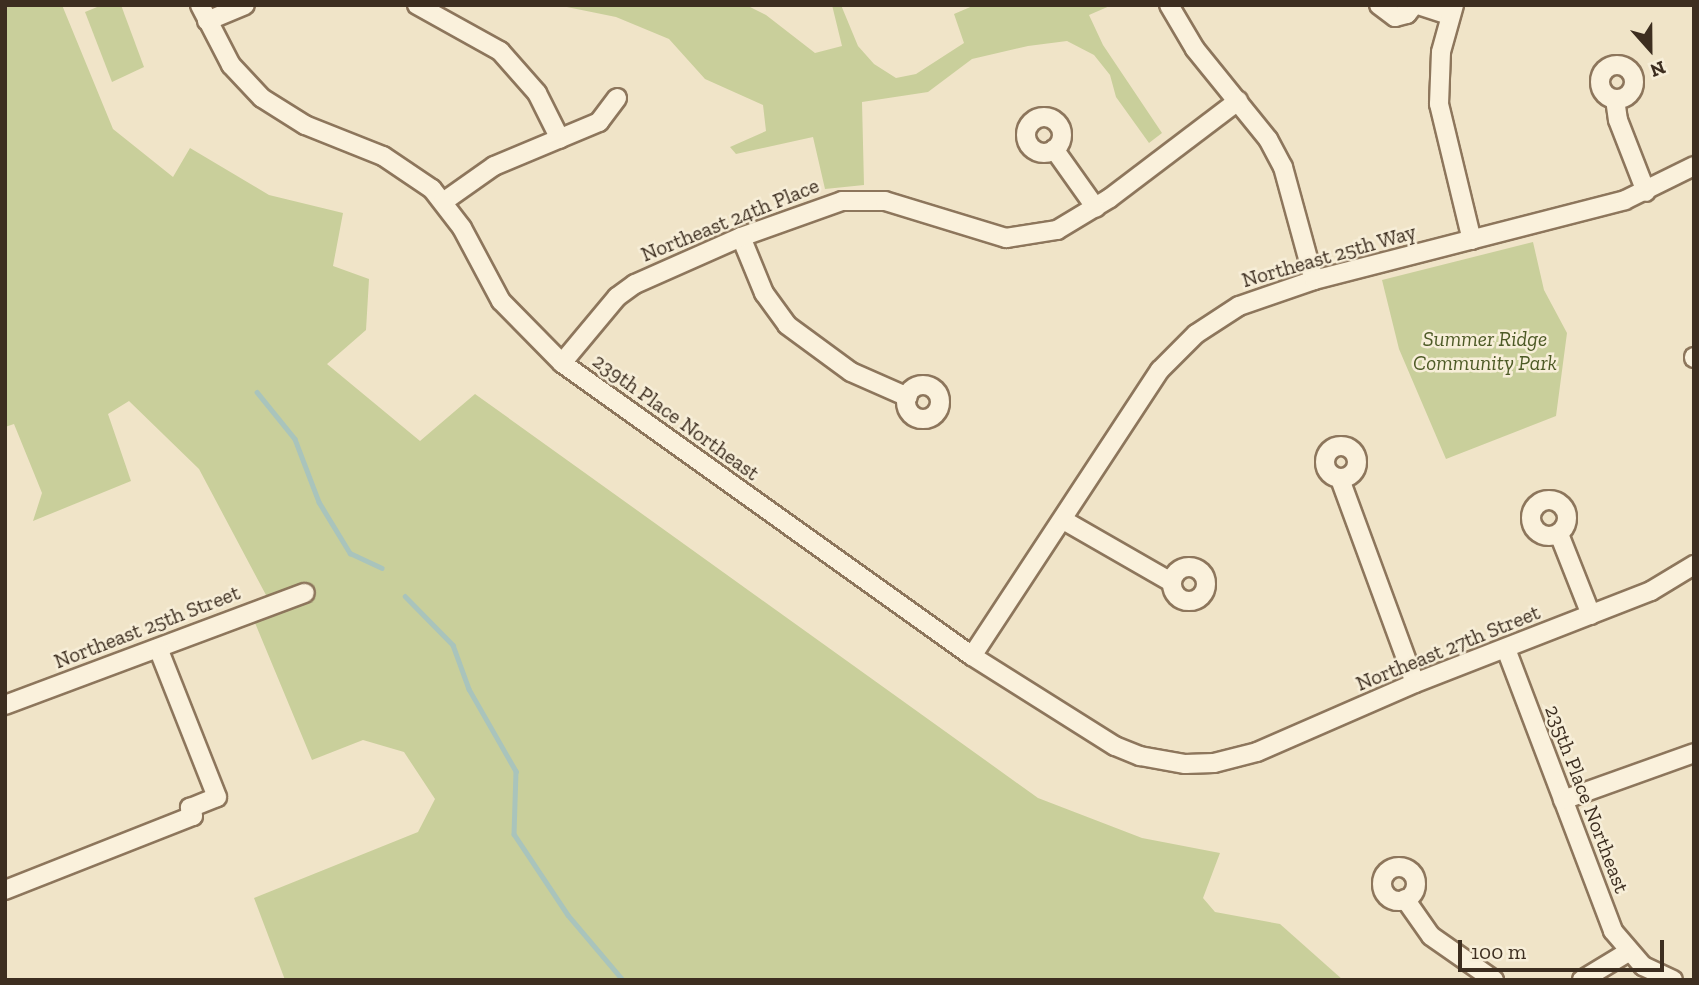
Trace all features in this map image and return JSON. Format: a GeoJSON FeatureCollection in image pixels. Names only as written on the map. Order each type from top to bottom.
{"type":"FeatureCollection","features":[{"type":"Feature","properties":{"kind":"street"},"geometry":{"type":"LineString","coordinates":[[203,13],[245,5]]}},
{"type":"Feature","properties":{"kind":"street"},"geometry":{"type":"LineString","coordinates":[[1169,5],[1195,49],[1237,101],[1283,167],[1314,280]]}},
{"type":"Feature","properties":{"kind":"street"},"geometry":{"type":"LineString","coordinates":[[1379,5],[1395,17],[1407,14],[1416,5],[1451,10],[1441,52],[1439,104],[1472,240]]}},
{"type":"Feature","properties":{"kind":"street"},"geometry":{"type":"LineString","coordinates":[[418,6],[456,13],[500,51],[522,72],[560,139]]}},
{"type":"Feature","properties":{"kind":"street","name":"239th Place Northeast"},"geometry":{"type":"LineString","coordinates":[[203,13],[230,65],[262,98],[305,125],[383,156],[443,202],[501,301],[562,363],[972,656],[1115,746],[1163,762],[1214,762]]}},
{"type":"Feature","properties":{"kind":"street"},"geometry":{"type":"LineString","coordinates":[[443,202],[486,170],[599,122],[617,98]]}},
{"type":"Feature","properties":{"kind":"street"},"geometry":{"type":"LineString","coordinates":[[1615,99],[1618,120],[1646,192]]}},
{"type":"Feature","properties":{"kind":"street","name":"Northeast 24th Place"},"geometry":{"type":"LineString","coordinates":[[562,363],[617,297],[635,284],[741,237],[817,208],[866,199],[1006,238],[1057,230],[1096,208],[1237,101]]}},
{"type":"Feature","properties":{"kind":"street"},"geometry":{"type":"LineString","coordinates":[[1054,149],[1096,208]]}},
{"type":"Feature","properties":{"kind":"street","name":"Northeast 25th Way"},"geometry":{"type":"LineString","coordinates":[[972,656],[1065,521],[1160,370],[1196,334],[1239,306],[1314,280],[1646,192],[1694,166]]}},
{"type":"Feature","properties":{"kind":"street"},"geometry":{"type":"LineString","coordinates":[[741,237],[764,293],[788,325],[851,372],[908,397]]}},
{"type":"Feature","properties":{"kind":"street"},"geometry":{"type":"LineString","coordinates":[[1340,479],[1415,683]]}},
{"type":"Feature","properties":{"kind":"street"},"geometry":{"type":"LineString","coordinates":[[1065,521],[1171,582]]}},
{"type":"Feature","properties":{"kind":"street"},"geometry":{"type":"LineString","coordinates":[[1559,534],[1591,615]]}},
{"type":"Feature","properties":{"kind":"street","name":"Northeast 27th Street"},"geometry":{"type":"LineString","coordinates":[[1214,762],[1257,752],[1415,683],[1651,591],[1694,565]]}},
{"type":"Feature","properties":{"kind":"street","name":"Northeast 25th Street"},"geometry":{"type":"LineString","coordinates":[[5,705],[305,593]]}},
{"type":"Feature","properties":{"kind":"street"},"geometry":{"type":"LineString","coordinates":[[5,890],[193,816],[190,808],[217,797],[158,648]]}},
{"type":"Feature","properties":{"kind":"street","name":"235th Place Northeast"},"geometry":{"type":"LineString","coordinates":[[1506,649],[1613,931],[1628,952],[1643,966],[1672,980]]}},
{"type":"Feature","properties":{"kind":"street"},"geometry":{"type":"LineString","coordinates":[[1563,800],[1694,752]]}},
{"type":"Feature","properties":{"kind":"street"},"geometry":{"type":"LineString","coordinates":[[1405,900],[1431,936],[1494,980]]}},
{"type":"Feature","properties":{"kind":"street"},"geometry":{"type":"LineString","coordinates":[[1582,980],[1628,952]]}},
{"type":"Feature","properties":{"kind":"green space"},"geometry":{"type":"Polygon","coordinates":[[[5,5],[62,5],[113,129],[173,177],[190,148],[269,195],[343,213],[333,266],[369,279],[366,330],[327,364],[420,441],[475,394],[1038,798],[1142,838],[1220,853],[1203,898],[1215,912],[1280,924],[1343,980],[285,980],[254,898],[418,832],[435,799],[404,752],[363,740],[312,760],[253,618],[274,610],[199,469],[129,401],[108,414],[131,481],[33,521],[42,493],[14,424],[5,427],[5,5]]]}},
{"type":"Feature","properties":{"kind":"green space"},"geometry":{"type":"Polygon","coordinates":[[[102,5],[121,5],[144,67],[112,82],[85,12],[102,5]]]}},
{"type":"Feature","properties":{"kind":"green space"},"geometry":{"type":"Polygon","coordinates":[[[557,5],[746,5],[766,15],[815,53],[842,46],[832,5],[841,5],[858,46],[874,64],[896,78],[916,74],[964,43],[954,14],[975,5],[1112,5],[1089,15],[1103,45],[1162,133],[1149,143],[1116,97],[1110,75],[1094,55],[1067,41],[1028,46],[972,59],[928,92],[862,102],[864,185],[825,189],[813,137],[736,154],[730,147],[766,131],[763,105],[705,79],[669,39],[616,17],[557,5]]]}},
{"type":"Feature","properties":{"kind":"green space","name":"Summer Ridge Community Park"},"geometry":{"type":"Polygon","coordinates":[[[1533,242],[1544,290],[1567,333],[1556,416],[1446,459],[1399,349],[1382,280],[1533,242]]]}},
{"type":"Feature","properties":{"kind":"waterway"},"geometry":{"type":"LineString","coordinates":[[257,392],[295,439],[319,502],[350,553],[382,568]]}},
{"type":"Feature","properties":{"kind":"waterway"},"geometry":{"type":"LineString","coordinates":[[405,596],[453,645],[469,689],[516,771],[514,834],[568,915],[623,980]]}}]}
